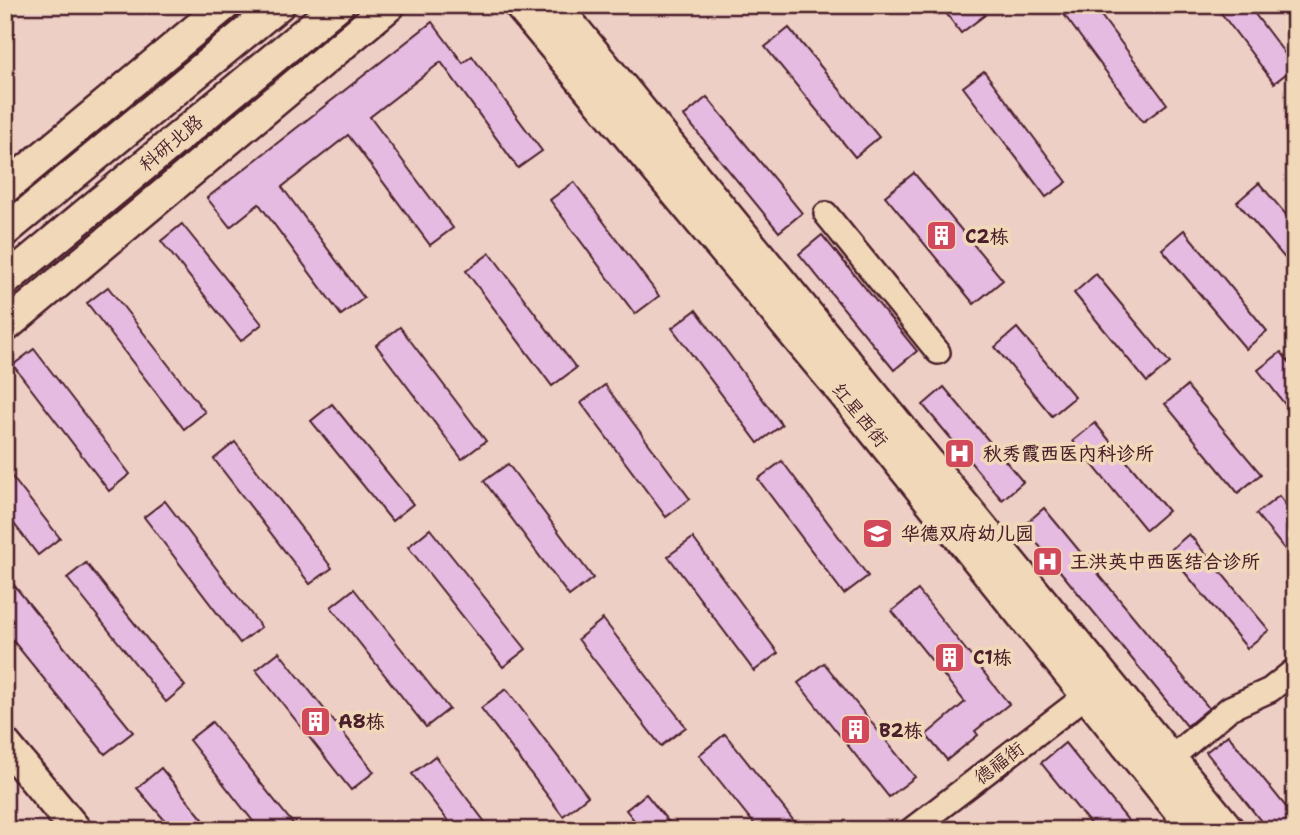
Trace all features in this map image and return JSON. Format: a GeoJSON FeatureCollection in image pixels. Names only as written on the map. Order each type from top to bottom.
{"type":"FeatureCollection","features":[{"type":"Feature","properties":{"kind":"main road"},"geometry":{"type":"LineString","coordinates":[[5,188],[225,5]]}},
{"type":"Feature","properties":{"kind":"main road","name":"科研北路"},"geometry":{"type":"LineString","coordinates":[[5,231],[279,5]]}},
{"type":"Feature","properties":{"kind":"main road","name":"科研北路"},"geometry":{"type":"LineString","coordinates":[[5,281],[338,5]]}},
{"type":"Feature","properties":{"kind":"main road"},"geometry":{"type":"LineString","coordinates":[[5,327],[390,5]]}},
{"type":"Feature","properties":{"kind":"main road","name":"红星西街"},"geometry":{"type":"LineString","coordinates":[[519,5],[623,110],[864,400],[1097,687],[1189,828]]}},
{"type":"Feature","properties":{"kind":"main road","name":"红星西街"},"geometry":{"type":"LineString","coordinates":[[555,5],[623,110]]}},
{"type":"Feature","properties":{"kind":"main road","name":"红星西街"},"geometry":{"type":"LineString","coordinates":[[1097,687],[1171,758],[1229,830]]}},
{"type":"Feature","properties":{"kind":"main road"},"geometry":{"type":"LineString","coordinates":[[5,744],[76,830]]}},
{"type":"Feature","properties":{"kind":"street"},"geometry":{"type":"LineString","coordinates":[[826,215],[938,352]]}},
{"type":"Feature","properties":{"kind":"street"},"geometry":{"type":"LineString","coordinates":[[1171,758],[1230,708],[1270,690],[1295,670]]}},
{"type":"Feature","properties":{"kind":"street","name":"德福街"},"geometry":{"type":"LineString","coordinates":[[911,830],[1097,687]]}},
{"type":"Feature","properties":{"kind":"building"},"geometry":{"type":"Polygon","coordinates":[[[940,5],[978,5],[985,15],[961,33],[940,5]]]}},
{"type":"Feature","properties":{"kind":"building"},"geometry":{"type":"Polygon","coordinates":[[[1057,5],[1093,5],[1167,104],[1143,122],[1057,5]]]}},
{"type":"Feature","properties":{"kind":"building"},"geometry":{"type":"Polygon","coordinates":[[[1215,5],[1248,5],[1295,67],[1274,83],[1215,5]]]}},
{"type":"Feature","properties":{"kind":"building"},"geometry":{"type":"Polygon","coordinates":[[[432,22],[463,63],[472,56],[542,151],[518,168],[441,62],[370,117],[453,228],[430,245],[348,135],[282,187],[364,298],[341,315],[259,204],[230,227],[207,198],[432,22]]]}},
{"type":"Feature","properties":{"kind":"building"},"geometry":{"type":"Polygon","coordinates":[[[789,28],[879,137],[855,157],[765,47],[789,28]]]}},
{"type":"Feature","properties":{"kind":"building"},"geometry":{"type":"Polygon","coordinates":[[[984,71],[1067,182],[1046,197],[963,87],[984,71]]]}},
{"type":"Feature","properties":{"kind":"building"},"geometry":{"type":"Polygon","coordinates":[[[707,97],[802,213],[779,232],[684,116],[707,97]]]}},
{"type":"Feature","properties":{"kind":"building","name":"C2栋"},"geometry":{"type":"Polygon","coordinates":[[[914,173],[1003,280],[974,304],[885,196],[914,173]]]}},
{"type":"Feature","properties":{"kind":"building"},"geometry":{"type":"Polygon","coordinates":[[[574,182],[659,296],[635,314],[550,200],[574,182]]]}},
{"type":"Feature","properties":{"kind":"building"},"geometry":{"type":"Polygon","coordinates":[[[1259,183],[1295,225],[1295,270],[1237,202],[1259,183]]]}},
{"type":"Feature","properties":{"kind":"building"},"geometry":{"type":"Polygon","coordinates":[[[182,224],[262,324],[241,341],[161,241],[182,224]]]}},
{"type":"Feature","properties":{"kind":"building"},"geometry":{"type":"Polygon","coordinates":[[[1184,230],[1267,331],[1246,349],[1162,249],[1184,230]]]}},
{"type":"Feature","properties":{"kind":"building"},"geometry":{"type":"Polygon","coordinates":[[[822,235],[917,351],[894,370],[799,254],[822,235]]]}},
{"type":"Feature","properties":{"kind":"building"},"geometry":{"type":"Polygon","coordinates":[[[490,253],[576,368],[552,386],[466,271],[490,253]]]}},
{"type":"Feature","properties":{"kind":"building"},"geometry":{"type":"Polygon","coordinates":[[[1096,274],[1170,363],[1147,382],[1074,293],[1096,274]]]}},
{"type":"Feature","properties":{"kind":"building"},"geometry":{"type":"Polygon","coordinates":[[[108,287],[205,412],[184,429],[87,303],[108,287]]]}},
{"type":"Feature","properties":{"kind":"building"},"geometry":{"type":"Polygon","coordinates":[[[696,310],[782,425],[758,443],[672,328],[696,310]]]}},
{"type":"Feature","properties":{"kind":"building"},"geometry":{"type":"Polygon","coordinates":[[[400,327],[486,441],[462,459],[376,345],[400,327]]]}},
{"type":"Feature","properties":{"kind":"building"},"geometry":{"type":"Polygon","coordinates":[[[1017,328],[1075,397],[1052,416],[995,347],[1017,328]]]}},
{"type":"Feature","properties":{"kind":"building"},"geometry":{"type":"Polygon","coordinates":[[[34,349],[130,474],[109,491],[13,365],[34,349]]]}},
{"type":"Feature","properties":{"kind":"building"},"geometry":{"type":"Polygon","coordinates":[[[1281,352],[1295,370],[1295,417],[1258,370],[1281,352]]]}},
{"type":"Feature","properties":{"kind":"building"},"geometry":{"type":"Polygon","coordinates":[[[605,385],[690,499],[666,517],[581,403],[605,385]]]}},
{"type":"Feature","properties":{"kind":"building"},"geometry":{"type":"Polygon","coordinates":[[[1187,386],[1261,474],[1238,493],[1165,404],[1187,386]]]}},
{"type":"Feature","properties":{"kind":"building"},"geometry":{"type":"Polygon","coordinates":[[[944,387],[1023,482],[1002,500],[923,405],[944,387]]]}},
{"type":"Feature","properties":{"kind":"building"},"geometry":{"type":"Polygon","coordinates":[[[332,404],[413,504],[392,521],[311,421],[332,404]]]}},
{"type":"Feature","properties":{"kind":"building"},"geometry":{"type":"Polygon","coordinates":[[[1095,423],[1168,511],[1146,530],[1073,441],[1095,423]]]}},
{"type":"Feature","properties":{"kind":"building"},"geometry":{"type":"Polygon","coordinates":[[[235,442],[332,568],[310,584],[214,459],[235,442]]]}},
{"type":"Feature","properties":{"kind":"building"},"geometry":{"type":"Polygon","coordinates":[[[782,461],[868,576],[844,594],[758,479],[782,461]]]}},
{"type":"Feature","properties":{"kind":"building"},"geometry":{"type":"Polygon","coordinates":[[[508,464],[593,578],[569,596],[484,481],[508,464]]]}},
{"type":"Feature","properties":{"kind":"building"},"geometry":{"type":"Polygon","coordinates":[[[5,468],[60,538],[38,555],[5,512],[5,468]]]}},
{"type":"Feature","properties":{"kind":"building"},"geometry":{"type":"Polygon","coordinates":[[[1279,496],[1295,516],[1295,562],[1256,514],[1279,496]]]}},
{"type":"Feature","properties":{"kind":"building"},"geometry":{"type":"Polygon","coordinates":[[[165,501],[261,627],[240,643],[144,517],[165,501]]]}},
{"type":"Feature","properties":{"kind":"building"},"geometry":{"type":"Polygon","coordinates":[[[1044,508],[1209,708],[1187,726],[1023,526],[1044,508]]]}},
{"type":"Feature","properties":{"kind":"building"},"geometry":{"type":"Polygon","coordinates":[[[430,529],[526,649],[503,667],[408,547],[430,529]]]}},
{"type":"Feature","properties":{"kind":"building"},"geometry":{"type":"Polygon","coordinates":[[[1189,534],[1269,630],[1247,648],[1168,552],[1189,534]]]}},
{"type":"Feature","properties":{"kind":"building"},"geometry":{"type":"Polygon","coordinates":[[[693,538],[778,653],[754,671],[668,556],[693,538]]]}},
{"type":"Feature","properties":{"kind":"building"},"geometry":{"type":"Polygon","coordinates":[[[86,563],[185,686],[166,702],[67,578],[86,563]]]}},
{"type":"Feature","properties":{"kind":"building"},"geometry":{"type":"Polygon","coordinates":[[[5,574],[133,732],[105,754],[5,631],[5,627],[13,621],[5,612],[5,574]]]}},
{"type":"Feature","properties":{"kind":"building"},"geometry":{"type":"Polygon","coordinates":[[[354,589],[449,709],[426,727],[331,607],[354,589]]]}},
{"type":"Feature","properties":{"kind":"building","name":"C1栋"},"geometry":{"type":"Polygon","coordinates":[[[918,590],[1009,704],[975,731],[978,735],[947,760],[926,735],[965,702],[892,611],[918,590]]]}},
{"type":"Feature","properties":{"kind":"building"},"geometry":{"type":"Polygon","coordinates":[[[603,619],[686,727],[661,746],[578,639],[603,619]]]}},
{"type":"Feature","properties":{"kind":"building","name":"A8栋"},"geometry":{"type":"Polygon","coordinates":[[[279,652],[374,772],[351,790],[256,670],[279,652]]]}},
{"type":"Feature","properties":{"kind":"building","name":"B2栋"},"geometry":{"type":"Polygon","coordinates":[[[824,663],[915,777],[889,797],[798,683],[824,663]]]}},
{"type":"Feature","properties":{"kind":"building"},"geometry":{"type":"Polygon","coordinates":[[[506,689],[588,796],[563,816],[481,708],[506,689]]]}},
{"type":"Feature","properties":{"kind":"building"},"geometry":{"type":"Polygon","coordinates":[[[212,722],[298,830],[260,830],[189,740],[212,722]]]}},
{"type":"Feature","properties":{"kind":"building"},"geometry":{"type":"Polygon","coordinates":[[[725,734],[801,830],[759,830],[699,755],[725,734]]]}},
{"type":"Feature","properties":{"kind":"building"},"geometry":{"type":"Polygon","coordinates":[[[1228,735],[1295,818],[1295,830],[1268,830],[1206,752],[1228,735]]]}},
{"type":"Feature","properties":{"kind":"building"},"geometry":{"type":"Polygon","coordinates":[[[1065,743],[1136,830],[1095,830],[1041,763],[1065,743]]]}},
{"type":"Feature","properties":{"kind":"building"},"geometry":{"type":"Polygon","coordinates":[[[435,756],[491,830],[455,830],[412,774],[435,756]]]}},
{"type":"Feature","properties":{"kind":"building"},"geometry":{"type":"Polygon","coordinates":[[[161,768],[212,830],[173,830],[137,788],[161,768]]]}},
{"type":"Feature","properties":{"kind":"building"},"geometry":{"type":"Polygon","coordinates":[[[646,794],[675,830],[642,830],[626,810],[646,794]]]}},
{"type":"Feature","properties":{"kind":"place","name":"C2栋"},"geometry":{"type":"Point","coordinates":[942,236]}},
{"type":"Feature","properties":{"kind":"place","name":"秋秀霞西医内科诊所"},"geometry":{"type":"Point","coordinates":[960,453]}},
{"type":"Feature","properties":{"kind":"place","name":"华德双府幼儿园"},"geometry":{"type":"Point","coordinates":[878,533]}},
{"type":"Feature","properties":{"kind":"place","name":"王洪英中西医结合诊所"},"geometry":{"type":"Point","coordinates":[1047,561]}},
{"type":"Feature","properties":{"kind":"place","name":"C1栋"},"geometry":{"type":"Point","coordinates":[950,657]}},
{"type":"Feature","properties":{"kind":"place","name":"A8栋"},"geometry":{"type":"Point","coordinates":[315,721]}},
{"type":"Feature","properties":{"kind":"place","name":"B2栋"},"geometry":{"type":"Point","coordinates":[856,730]}}]}
